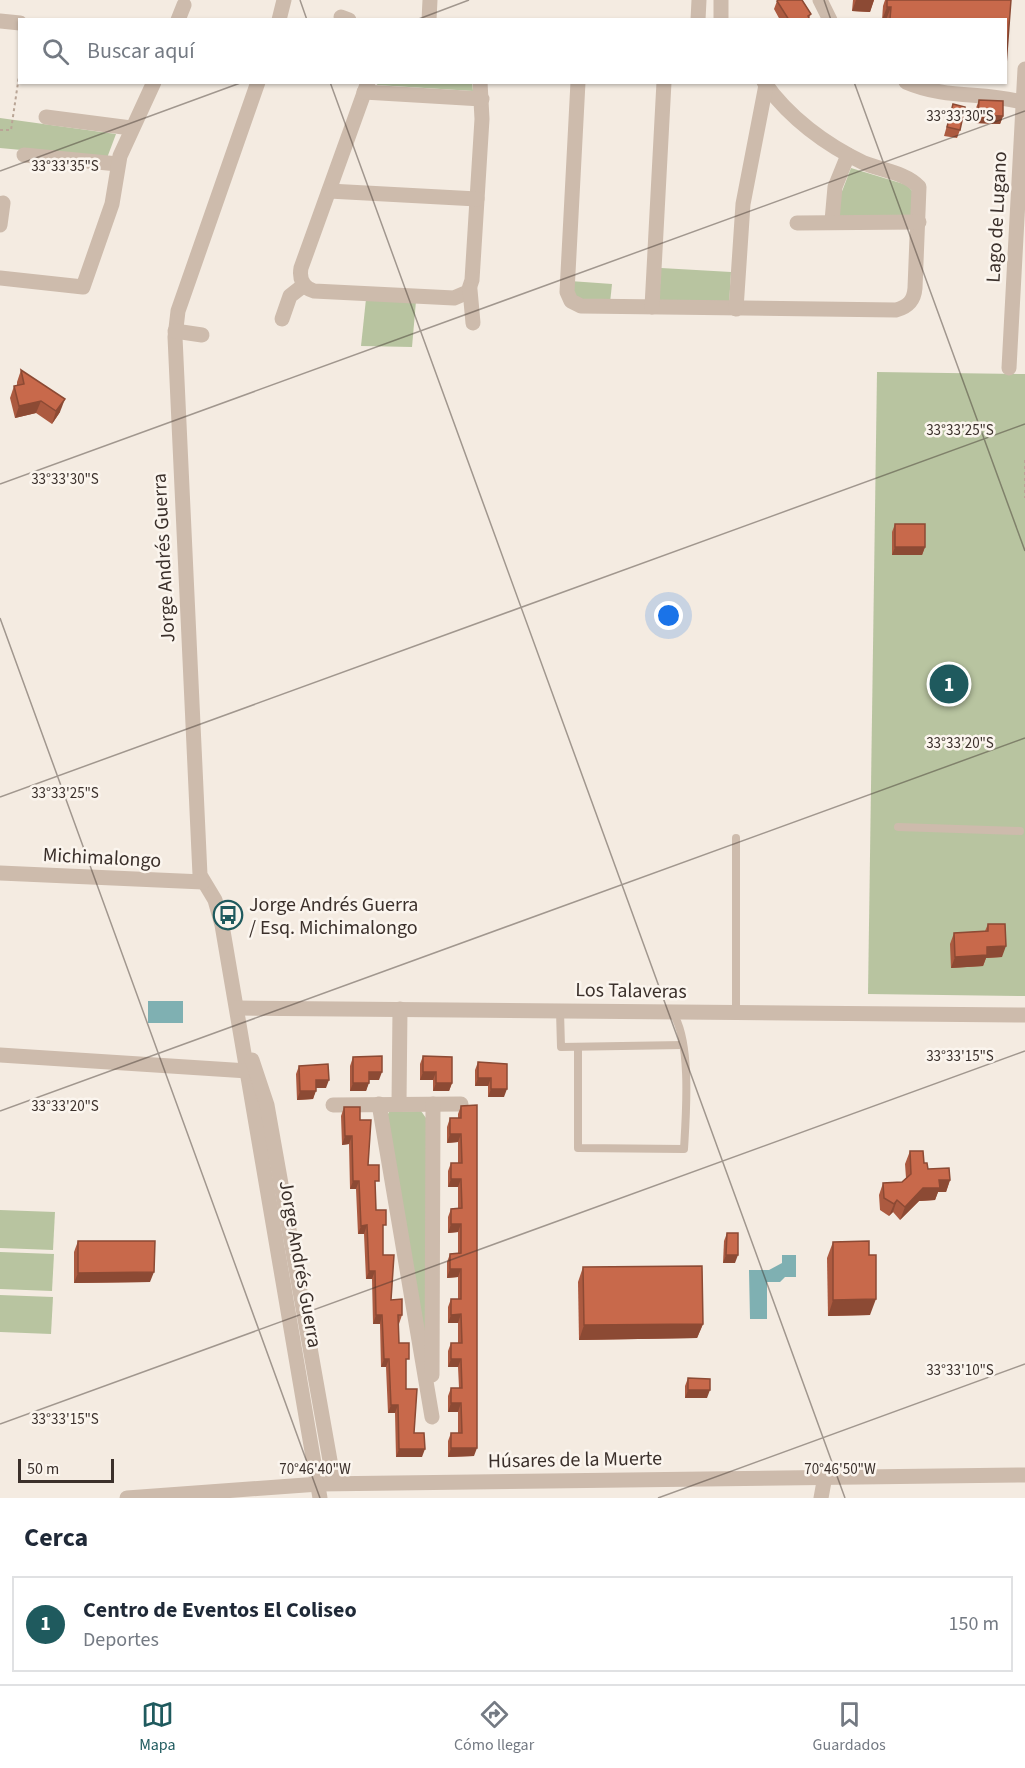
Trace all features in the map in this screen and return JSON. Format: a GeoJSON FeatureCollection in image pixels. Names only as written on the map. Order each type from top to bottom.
{"type":"FeatureCollection","features":[{"type":"Feature","properties":{"kind":"street"},"geometry":{"type":"LineString","coordinates":[[280,18],[284,0]]}},
{"type":"Feature","properties":{"kind":"street"},"geometry":{"type":"LineString","coordinates":[[429,18],[430,0]]}},
{"type":"Feature","properties":{"kind":"street"},"geometry":{"type":"LineString","coordinates":[[698,18],[699,0]]}},
{"type":"Feature","properties":{"kind":"street"},"geometry":{"type":"LineString","coordinates":[[721,0],[721,18]]}},
{"type":"Feature","properties":{"kind":"street"},"geometry":{"type":"LineString","coordinates":[[820,0],[829,18]]}},
{"type":"Feature","properties":{"kind":"street"},"geometry":{"type":"LineString","coordinates":[[0,21],[18,23]]}},
{"type":"Feature","properties":{"kind":"street","name":"Lago de Lugano"},"geometry":{"type":"LineString","coordinates":[[1009,368],[1025,69]]}},
{"type":"Feature","properties":{"kind":"street"},"geometry":{"type":"LineString","coordinates":[[0,278],[83,287],[112,204],[118,164],[131,128],[140,115],[153,84]]}},
{"type":"Feature","properties":{"kind":"street","name":"Jorge Andrés Guerra"},"geometry":{"type":"LineString","coordinates":[[257,84],[182,295],[176,331],[199,867],[203,882],[215,900],[220,918],[248,1071],[269,1209],[324,1488]]}},
{"type":"Feature","properties":{"kind":"street"},"geometry":{"type":"LineString","coordinates":[[473,323],[470,290],[482,99],[480,84]]}},
{"type":"Feature","properties":{"kind":"street"},"geometry":{"type":"LineString","coordinates":[[578,84],[567,296],[574,304],[736,309],[896,310],[905,307],[915,294],[920,193],[916,184],[848,155],[805,125],[765,84]]}},
{"type":"Feature","properties":{"kind":"street"},"geometry":{"type":"LineString","coordinates":[[652,307],[664,84]]}},
{"type":"Feature","properties":{"kind":"street"},"geometry":{"type":"LineString","coordinates":[[736,309],[743,204],[765,84]]}},
{"type":"Feature","properties":{"kind":"street"},"geometry":{"type":"LineString","coordinates":[[912,84],[945,94],[1007,98],[1024,103]]}},
{"type":"Feature","properties":{"kind":"street"},"geometry":{"type":"LineString","coordinates":[[470,290],[464,296],[454,298],[314,291],[304,285],[300,271],[366,88],[482,99]]}},
{"type":"Feature","properties":{"kind":"street"},"geometry":{"type":"LineString","coordinates":[[46,117],[131,128]]}},
{"type":"Feature","properties":{"kind":"street"},"geometry":{"type":"LineString","coordinates":[[24,155],[118,164]]}},
{"type":"Feature","properties":{"kind":"street"},"geometry":{"type":"LineString","coordinates":[[832,221],[835,187],[848,155]]}},
{"type":"Feature","properties":{"kind":"street"},"geometry":{"type":"LineString","coordinates":[[329,191],[477,199]]}},
{"type":"Feature","properties":{"kind":"street"},"geometry":{"type":"LineString","coordinates":[[0,225],[3,204]]}},
{"type":"Feature","properties":{"kind":"street"},"geometry":{"type":"LineString","coordinates":[[797,223],[919,222]]}},
{"type":"Feature","properties":{"kind":"street"},"geometry":{"type":"LineString","coordinates":[[282,319],[290,296],[304,285]]}},
{"type":"Feature","properties":{"kind":"street"},"geometry":{"type":"LineString","coordinates":[[176,331],[202,335]]}},
{"type":"Feature","properties":{"kind":"street","name":"Michimalongo"},"geometry":{"type":"LineString","coordinates":[[0,873],[203,882]]}},
{"type":"Feature","properties":{"kind":"street","name":"Los Talaveras"},"geometry":{"type":"LineString","coordinates":[[237,1008],[1025,1015]]}},
{"type":"Feature","properties":{"kind":"street"},"geometry":{"type":"LineString","coordinates":[[399,1104],[400,1009]]}},
{"type":"Feature","properties":{"kind":"street","name":"Jorge Andrés Guerra"},"geometry":{"type":"LineString","coordinates":[[242,1038],[258,1074],[267,1105],[324,1488]]}},
{"type":"Feature","properties":{"kind":"street"},"geometry":{"type":"LineString","coordinates":[[0,1055],[248,1071]]}},
{"type":"Feature","properties":{"kind":"street"},"geometry":{"type":"LineString","coordinates":[[379,1104],[432,1417],[433,1104]]}},
{"type":"Feature","properties":{"kind":"street"},"geometry":{"type":"LineString","coordinates":[[333,1105],[461,1104]]}},
{"type":"Feature","properties":{"kind":"street","name":"Húsares de la Muerte"},"geometry":{"type":"LineString","coordinates":[[127,1498],[324,1488],[825,1476],[1025,1475]]}},
{"type":"Feature","properties":{"kind":"street"},"geometry":{"type":"LineString","coordinates":[[821,1498],[825,1476]]}},
{"type":"Feature","properties":{"kind":"lane"},"geometry":{"type":"LineString","coordinates":[[898,827],[1020,831]]}},
{"type":"Feature","properties":{"kind":"lane"},"geometry":{"type":"LineString","coordinates":[[736,838],[736,1012]]}},
{"type":"Feature","properties":{"kind":"lane"},"geometry":{"type":"LineString","coordinates":[[560,1011],[561,1047],[683,1046]]}},
{"type":"Feature","properties":{"kind":"lane"},"geometry":{"type":"LineString","coordinates":[[578,1047],[578,1148],[684,1149],[686,1110],[683,1046],[681,1028],[671,1012]]}},
{"type":"Feature","properties":{"kind":"path"},"geometry":{"type":"LineString","coordinates":[[0,130],[11,130],[18,83]]}},
{"type":"Feature","properties":{"kind":"path"},"geometry":{"type":"LineString","coordinates":[[1025,460],[1025,498]]}},
{"type":"Feature","properties":{"kind":"green space"},"geometry":{"type":"Polygon","coordinates":[[[472,84],[473,91],[377,85],[472,84]]]}},
{"type":"Feature","properties":{"kind":"green space"},"geometry":{"type":"Polygon","coordinates":[[[0,118],[116,134],[107,158],[0,148],[0,118]]]}},
{"type":"Feature","properties":{"kind":"green space"},"geometry":{"type":"Polygon","coordinates":[[[851,168],[907,185],[913,192],[914,218],[838,217],[841,194],[851,168]]]}},
{"type":"Feature","properties":{"kind":"green space"},"geometry":{"type":"Polygon","coordinates":[[[661,268],[731,272],[729,305],[659,302],[661,268]]]}},
{"type":"Feature","properties":{"kind":"green space"},"geometry":{"type":"Polygon","coordinates":[[[570,281],[612,284],[610,303],[576,299],[570,281]]]}},
{"type":"Feature","properties":{"kind":"green space"},"geometry":{"type":"Polygon","coordinates":[[[366,299],[416,301],[412,347],[361,346],[366,299]]]}},
{"type":"Feature","properties":{"kind":"green space"},"geometry":{"type":"Polygon","coordinates":[[[877,372],[1025,374],[1025,996],[868,994],[877,372]]]}},
{"type":"Feature","properties":{"kind":"green space"},"geometry":{"type":"Polygon","coordinates":[[[421,1111],[426,1118],[427,1360],[385,1120],[389,1112],[421,1111]]]}},
{"type":"Feature","properties":{"kind":"green space"},"geometry":{"type":"Polygon","coordinates":[[[0,1210],[55,1212],[53,1250],[0,1248],[0,1210]]]}},
{"type":"Feature","properties":{"kind":"green space"},"geometry":{"type":"Polygon","coordinates":[[[0,1252],[54,1254],[52,1291],[0,1289],[0,1252]]]}},
{"type":"Feature","properties":{"kind":"green space"},"geometry":{"type":"Polygon","coordinates":[[[0,1295],[53,1297],[51,1334],[0,1332],[0,1295]]]}},
{"type":"Feature","properties":{"kind":"water"},"geometry":{"type":"Polygon","coordinates":[[[148,1001],[183,1001],[183,1023],[148,1023],[148,1001]]]}},
{"type":"Feature","properties":{"kind":"water"},"geometry":{"type":"Polygon","coordinates":[[[782,1255],[796,1255],[796,1277],[785,1277],[780,1282],[767,1282],[767,1319],[750,1319],[749,1270],[769,1270],[782,1263],[782,1255]]]}},
{"type":"Feature","properties":{"kind":"building"},"geometry":{"type":"Polygon","coordinates":[[[802,0],[811,14],[809,18],[788,18],[777,1],[802,0]]]}},
{"type":"Feature","properties":{"kind":"building"},"geometry":{"type":"Polygon","coordinates":[[[887,0],[1011,0],[1007,52],[1007,18],[890,18],[891,7],[887,7],[887,0]]]}},
{"type":"Feature","properties":{"kind":"building"},"geometry":{"type":"Polygon","coordinates":[[[979,100],[1003,101],[1003,116],[978,115],[979,100]]]}},
{"type":"Feature","properties":{"kind":"building"},"geometry":{"type":"Polygon","coordinates":[[[953,104],[965,107],[960,130],[947,127],[953,104]]]}},
{"type":"Feature","properties":{"kind":"building"},"geometry":{"type":"Polygon","coordinates":[[[21,370],[65,399],[56,411],[41,401],[19,406],[14,386],[24,384],[21,370]]]}},
{"type":"Feature","properties":{"kind":"building"},"geometry":{"type":"Polygon","coordinates":[[[895,524],[925,524],[925,547],[895,547],[895,524]]]}},
{"type":"Feature","properties":{"kind":"building"},"geometry":{"type":"Polygon","coordinates":[[[988,924],[1005,924],[1006,946],[987,947],[987,955],[955,957],[954,933],[988,931],[988,924]]]}},
{"type":"Feature","properties":{"kind":"building"},"geometry":{"type":"Polygon","coordinates":[[[382,1056],[382,1072],[369,1072],[369,1083],[353,1083],[353,1057],[382,1056]]]}},
{"type":"Feature","properties":{"kind":"building"},"geometry":{"type":"Polygon","coordinates":[[[423,1056],[452,1057],[452,1083],[436,1083],[436,1072],[423,1072],[423,1056]]]}},
{"type":"Feature","properties":{"kind":"building"},"geometry":{"type":"Polygon","coordinates":[[[478,1062],[507,1064],[507,1089],[491,1089],[491,1078],[478,1078],[478,1062]]]}},
{"type":"Feature","properties":{"kind":"building"},"geometry":{"type":"Polygon","coordinates":[[[328,1064],[329,1080],[316,1080],[316,1091],[300,1091],[299,1066],[328,1064]]]}},
{"type":"Feature","properties":{"kind":"building"},"geometry":{"type":"Polygon","coordinates":[[[477,1105],[477,1448],[451,1448],[451,1433],[462,1433],[461,1403],[451,1403],[451,1388],[462,1388],[461,1359],[451,1359],[451,1343],[462,1343],[461,1314],[451,1315],[451,1299],[461,1299],[461,1269],[450,1269],[450,1254],[461,1253],[461,1224],[451,1224],[451,1209],[462,1208],[461,1179],[451,1179],[451,1163],[462,1163],[461,1134],[450,1134],[450,1118],[461,1118],[461,1106],[477,1105]]]}},
{"type":"Feature","properties":{"kind":"building"},"geometry":{"type":"Polygon","coordinates":[[[344,1107],[360,1107],[360,1120],[371,1120],[368,1165],[379,1165],[379,1181],[375,1181],[376,1210],[386,1210],[386,1225],[383,1225],[383,1255],[394,1255],[391,1300],[402,1299],[402,1315],[398,1315],[399,1343],[409,1343],[409,1359],[406,1359],[406,1389],[417,1389],[414,1433],[424,1433],[425,1449],[399,1449],[398,1405],[391,1405],[389,1359],[384,1359],[382,1315],[376,1315],[375,1271],[369,1271],[367,1225],[361,1226],[359,1181],[353,1181],[352,1136],[345,1136],[344,1107]]]}},
{"type":"Feature","properties":{"kind":"building"},"geometry":{"type":"Polygon","coordinates":[[[910,1151],[923,1151],[924,1163],[927,1163],[928,1169],[949,1168],[950,1180],[939,1180],[940,1188],[923,1188],[905,1207],[897,1200],[894,1204],[884,1198],[883,1183],[902,1182],[911,1174],[910,1151]]]}},
{"type":"Feature","properties":{"kind":"building"},"geometry":{"type":"Polygon","coordinates":[[[727,1233],[738,1233],[738,1255],[726,1255],[727,1233]]]}},
{"type":"Feature","properties":{"kind":"building"},"geometry":{"type":"Polygon","coordinates":[[[78,1241],[155,1241],[154,1272],[78,1273],[78,1241]]]}},
{"type":"Feature","properties":{"kind":"building"},"geometry":{"type":"Polygon","coordinates":[[[869,1241],[869,1255],[876,1255],[876,1299],[833,1300],[833,1242],[869,1241]]]}},
{"type":"Feature","properties":{"kind":"building"},"geometry":{"type":"Polygon","coordinates":[[[702,1266],[703,1324],[584,1325],[583,1267],[702,1266]]]}},
{"type":"Feature","properties":{"kind":"building"},"geometry":{"type":"Polygon","coordinates":[[[688,1378],[710,1379],[710,1390],[688,1390],[688,1378]]]}},
{"type":"Feature","properties":{"kind":"place","name":"Centro de Eventos El Coliseo"},"geometry":{"type":"Point","coordinates":[949,684]}},
{"type":"Feature","properties":{"kind":"place","name":"Jorge Andrés Guerra / Esq. Michimalongo"},"geometry":{"type":"Point","coordinates":[228,915]}}]}
